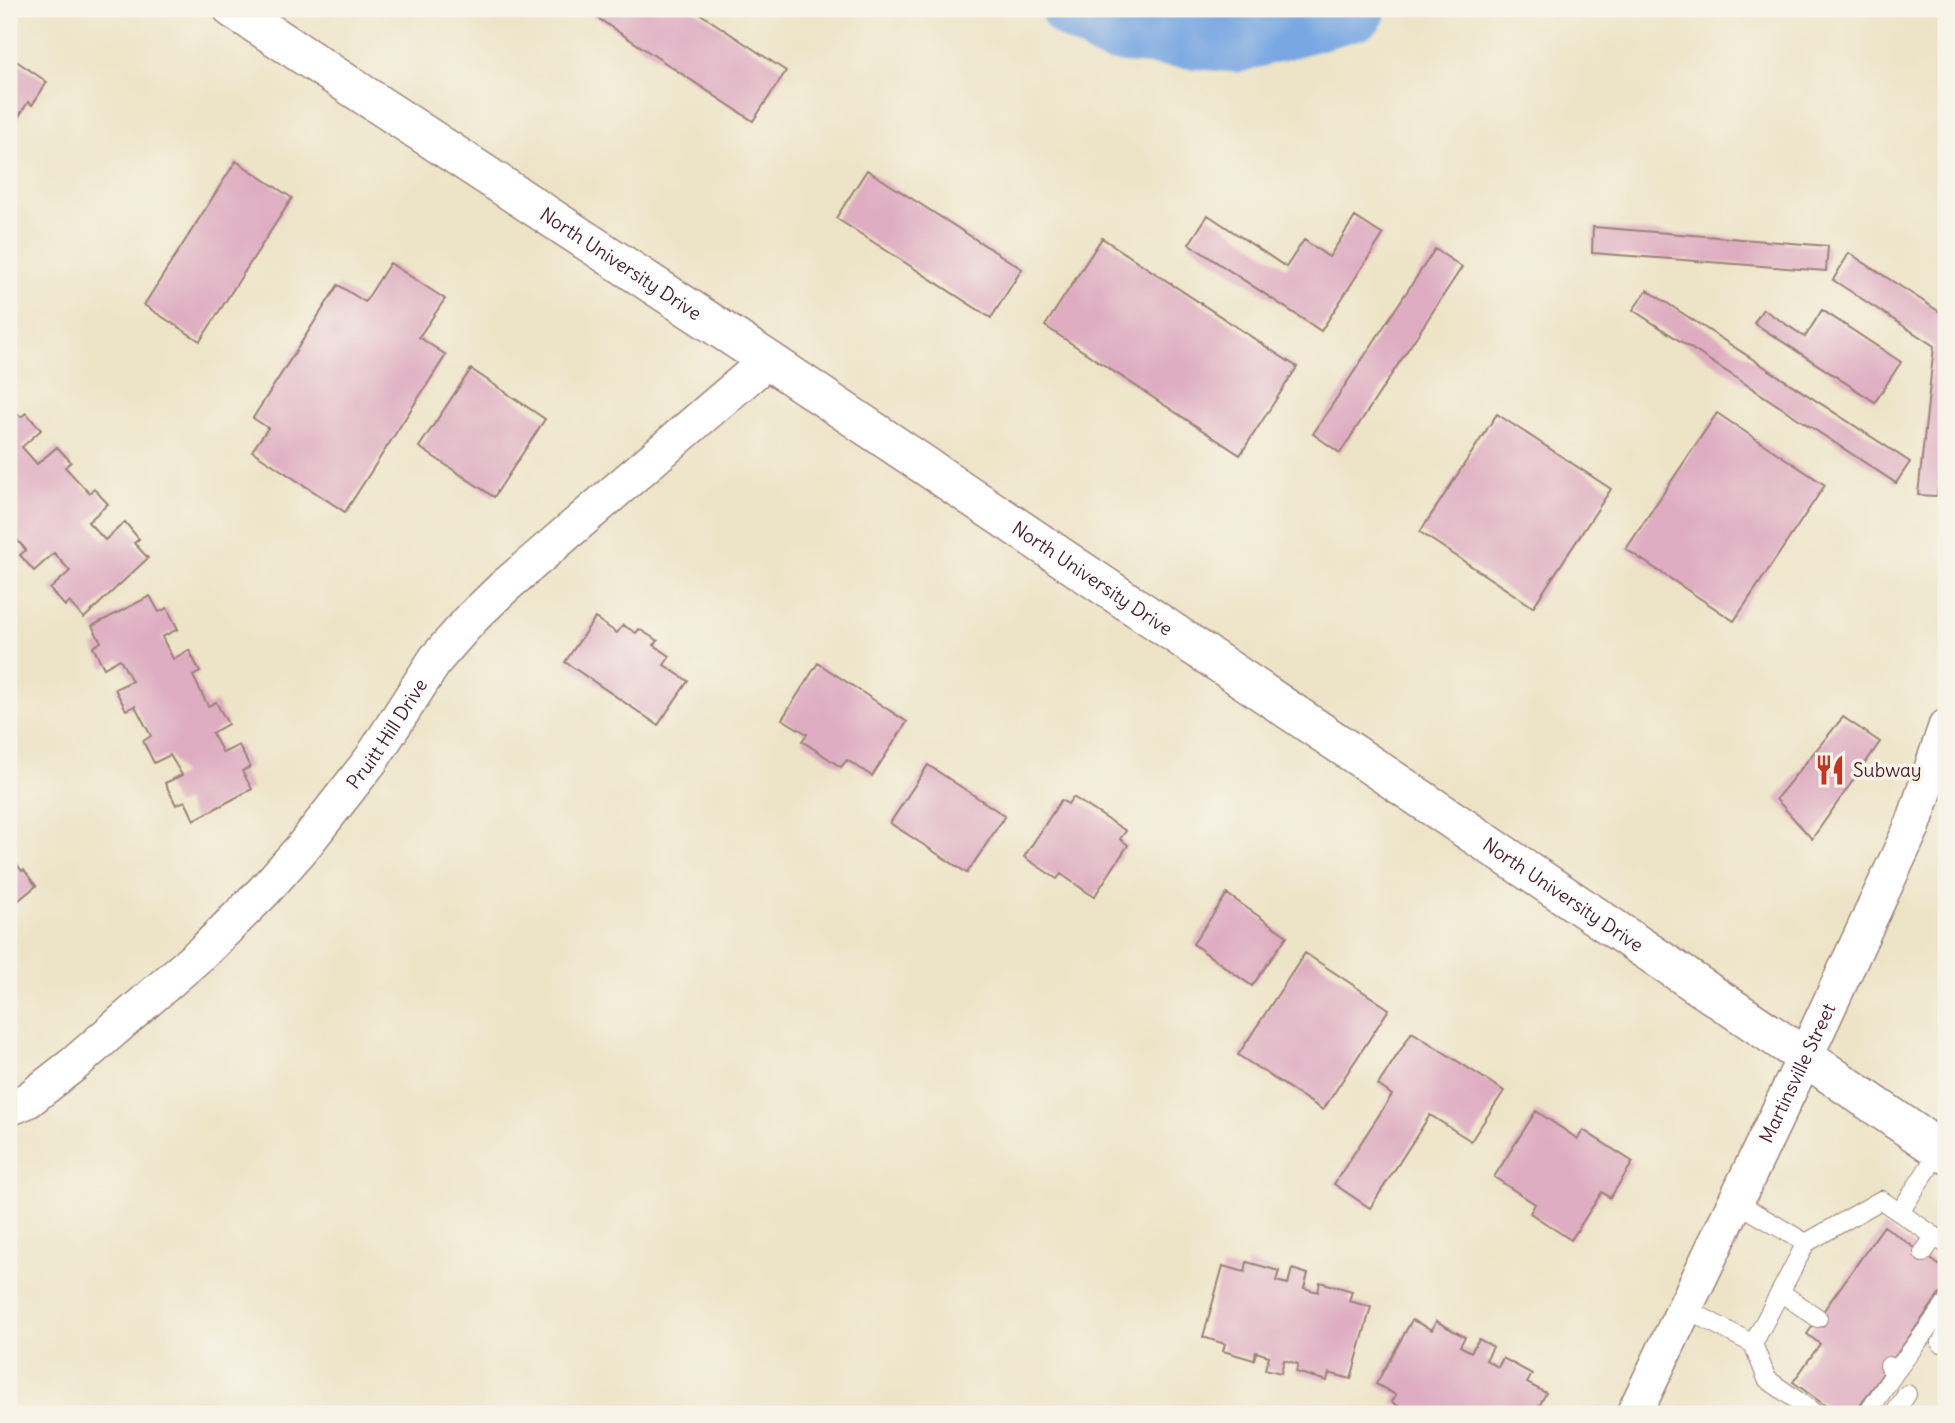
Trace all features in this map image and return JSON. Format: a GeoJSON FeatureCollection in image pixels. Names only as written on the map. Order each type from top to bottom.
{"type":"FeatureCollection","features":[{"type":"Feature","properties":{"kind":"main road","name":"North University Drive"},"geometry":{"type":"LineString","coordinates":[[233,9],[768,360],[1943,1152]]}},
{"type":"Feature","properties":{"kind":"street","name":"Pruitt Hill Drive"},"geometry":{"type":"LineString","coordinates":[[9,1108],[27,1100],[74,1064],[205,950],[264,891],[342,799],[371,760],[436,659],[472,618],[504,587],[768,360]]}},
{"type":"Feature","properties":{"kind":"street","name":"Martinsville Street"},"geometry":{"type":"LineString","coordinates":[[1634,1414],[1913,825],[1946,727]]}},
{"type":"Feature","properties":{"kind":"lane"},"geometry":{"type":"LineString","coordinates":[[1900,1212],[1943,1152]]}},
{"type":"Feature","properties":{"kind":"lane"},"geometry":{"type":"LineString","coordinates":[[1753,1344],[1806,1243],[1881,1200],[1941,1240],[1923,1253]]}},
{"type":"Feature","properties":{"kind":"lane"},"geometry":{"type":"LineString","coordinates":[[1736,1202],[1806,1243]]}},
{"type":"Feature","properties":{"kind":"lane"},"geometry":{"type":"LineString","coordinates":[[1780,1292],[1818,1318]]}},
{"type":"Feature","properties":{"kind":"lane"},"geometry":{"type":"LineString","coordinates":[[1867,1414],[1893,1368],[1946,1304]]}},
{"type":"Feature","properties":{"kind":"lane"},"geometry":{"type":"LineString","coordinates":[[1685,1308],[1753,1344],[1767,1379],[1816,1414]]}},
{"type":"Feature","properties":{"kind":"lane"},"geometry":{"type":"LineString","coordinates":[[1894,1414],[1907,1394]]}},
{"type":"Feature","properties":{"kind":"building"},"geometry":{"type":"Polygon","coordinates":[[[584,9],[693,9],[786,71],[753,121],[584,9]]]}},
{"type":"Feature","properties":{"kind":"building"},"geometry":{"type":"Polygon","coordinates":[[[9,56],[47,82],[32,105],[28,102],[9,132],[9,56]]]}},
{"type":"Feature","properties":{"kind":"building"},"geometry":{"type":"Polygon","coordinates":[[[236,161],[292,198],[200,341],[144,305],[236,161]]]}},
{"type":"Feature","properties":{"kind":"building"},"geometry":{"type":"Polygon","coordinates":[[[867,170],[1022,269],[991,318],[836,218],[867,170]]]}},
{"type":"Feature","properties":{"kind":"building"},"geometry":{"type":"Polygon","coordinates":[[[1208,215],[1286,267],[1304,240],[1329,257],[1355,217],[1383,235],[1321,331],[1189,244],[1208,215]]]}},
{"type":"Feature","properties":{"kind":"building"},"geometry":{"type":"Polygon","coordinates":[[[1593,227],[1828,246],[1826,271],[1592,253],[1593,227]]]}},
{"type":"Feature","properties":{"kind":"building"},"geometry":{"type":"Polygon","coordinates":[[[1102,238],[1297,367],[1240,455],[1045,326],[1102,238]]]}},
{"type":"Feature","properties":{"kind":"building"},"geometry":{"type":"Polygon","coordinates":[[[1435,249],[1462,267],[1340,453],[1313,434],[1435,249]]]}},
{"type":"Feature","properties":{"kind":"building"},"geometry":{"type":"Polygon","coordinates":[[[1849,253],[1946,316],[1946,413],[1937,496],[1918,495],[1934,346],[1833,280],[1849,253]]]}},
{"type":"Feature","properties":{"kind":"building"},"geometry":{"type":"Polygon","coordinates":[[[390,263],[445,299],[419,337],[446,355],[345,512],[252,451],[268,428],[253,418],[338,285],[365,302],[390,263]]]}},
{"type":"Feature","properties":{"kind":"building"},"geometry":{"type":"Polygon","coordinates":[[[1647,290],[1910,462],[1896,483],[1633,310],[1647,290]]]}},
{"type":"Feature","properties":{"kind":"building"},"geometry":{"type":"Polygon","coordinates":[[[1763,309],[1805,337],[1822,310],[1901,362],[1875,402],[1754,323],[1763,309]]]}},
{"type":"Feature","properties":{"kind":"building"},"geometry":{"type":"Polygon","coordinates":[[[471,369],[545,419],[494,497],[419,447],[471,369]]]}},
{"type":"Feature","properties":{"kind":"building"},"geometry":{"type":"Polygon","coordinates":[[[9,404],[21,417],[26,413],[41,430],[22,447],[37,464],[57,447],[71,462],[65,467],[89,493],[94,489],[108,504],[88,522],[105,540],[125,522],[139,539],[134,543],[148,558],[84,618],[69,602],[65,606],[50,589],[70,571],[54,553],[34,571],[20,555],[26,550],[9,531],[9,404]]]}},
{"type":"Feature","properties":{"kind":"building"},"geometry":{"type":"Polygon","coordinates":[[[1717,413],[1825,485],[1734,621],[1626,549],[1717,413]]]}},
{"type":"Feature","properties":{"kind":"building"},"geometry":{"type":"Polygon","coordinates":[[[1497,414],[1611,489],[1533,607],[1420,532],[1497,414]]]}},
{"type":"Feature","properties":{"kind":"building"},"geometry":{"type":"Polygon","coordinates":[[[150,596],[159,612],[167,608],[178,629],[162,637],[173,659],[189,650],[200,672],[193,676],[208,706],[216,702],[228,724],[212,733],[223,753],[239,745],[250,767],[242,771],[252,789],[194,820],[185,801],[176,805],[165,783],[182,775],[170,755],[154,763],[143,741],[151,736],[135,706],[126,710],[115,689],[132,681],[120,659],[104,668],[93,647],[101,642],[92,626],[150,596]]]}},
{"type":"Feature","properties":{"kind":"building"},"geometry":{"type":"Polygon","coordinates":[[[595,618],[617,633],[623,625],[636,633],[639,629],[658,641],[654,645],[670,656],[664,665],[688,681],[658,725],[565,662],[595,618]]]}},
{"type":"Feature","properties":{"kind":"building"},"geometry":{"type":"Polygon","coordinates":[[[818,663],[907,722],[872,776],[847,760],[841,767],[802,741],[807,734],[782,719],[818,663]]]}},
{"type":"Feature","properties":{"kind":"building","name":"Subway"},"geometry":{"type":"Polygon","coordinates":[[[1843,717],[1880,742],[1812,839],[1776,799],[1843,717]]]}},
{"type":"Feature","properties":{"kind":"building"},"geometry":{"type":"Polygon","coordinates":[[[928,765],[1005,816],[967,873],[890,823],[928,765]]]}},
{"type":"Feature","properties":{"kind":"building"},"geometry":{"type":"Polygon","coordinates":[[[1073,797],[1126,831],[1120,839],[1128,845],[1094,897],[1061,874],[1057,879],[1024,857],[1061,800],[1068,804],[1073,797]]]}},
{"type":"Feature","properties":{"kind":"building"},"geometry":{"type":"Polygon","coordinates":[[[9,855],[36,886],[9,908],[9,855]]]}},
{"type":"Feature","properties":{"kind":"building"},"geometry":{"type":"Polygon","coordinates":[[[1227,894],[1287,936],[1252,986],[1193,944],[1227,894]]]}},
{"type":"Feature","properties":{"kind":"building"},"geometry":{"type":"Polygon","coordinates":[[[1305,953],[1389,1009],[1323,1110],[1238,1055],[1305,953]]]}},
{"type":"Feature","properties":{"kind":"building"},"geometry":{"type":"Polygon","coordinates":[[[1412,1032],[1504,1091],[1471,1141],[1430,1115],[1370,1208],[1334,1184],[1392,1095],[1378,1085],[1412,1032]]]}},
{"type":"Feature","properties":{"kind":"building"},"geometry":{"type":"Polygon","coordinates":[[[1536,1111],[1578,1139],[1583,1130],[1633,1162],[1610,1198],[1602,1192],[1571,1240],[1530,1213],[1535,1204],[1494,1177],[1536,1111]]]}},
{"type":"Feature","properties":{"kind":"building"},"geometry":{"type":"Polygon","coordinates":[[[1884,1226],[1946,1270],[1946,1285],[1854,1414],[1837,1414],[1793,1382],[1820,1344],[1807,1334],[1884,1226]]]}},
{"type":"Feature","properties":{"kind":"building"},"geometry":{"type":"Polygon","coordinates":[[[1247,1262],[1279,1271],[1276,1281],[1288,1284],[1292,1269],[1308,1274],[1304,1288],[1318,1292],[1320,1282],[1352,1291],[1349,1301],[1371,1307],[1351,1379],[1329,1373],[1327,1381],[1296,1372],[1298,1364],[1284,1360],[1281,1373],[1265,1369],[1269,1356],[1256,1352],[1254,1360],[1223,1351],[1225,1344],[1203,1337],[1223,1266],[1245,1272],[1247,1262]]]}},
{"type":"Feature","properties":{"kind":"building"},"geometry":{"type":"Polygon","coordinates":[[[1412,1320],[1432,1330],[1436,1321],[1465,1337],[1460,1346],[1471,1352],[1479,1339],[1493,1347],[1486,1360],[1498,1367],[1503,1358],[1532,1374],[1527,1383],[1546,1393],[1535,1414],[1430,1414],[1424,1411],[1422,1414],[1412,1414],[1392,1402],[1396,1395],[1376,1384],[1412,1320]]]}},
{"type":"Feature","properties":{"kind":"waterway"},"geometry":{"type":"LineString","coordinates":[[1071,9],[1111,31],[1237,42],[1356,9]]}},
{"type":"Feature","properties":{"kind":"place","name":"Subway"},"geometry":{"type":"Point","coordinates":[1830,770]}}]}
